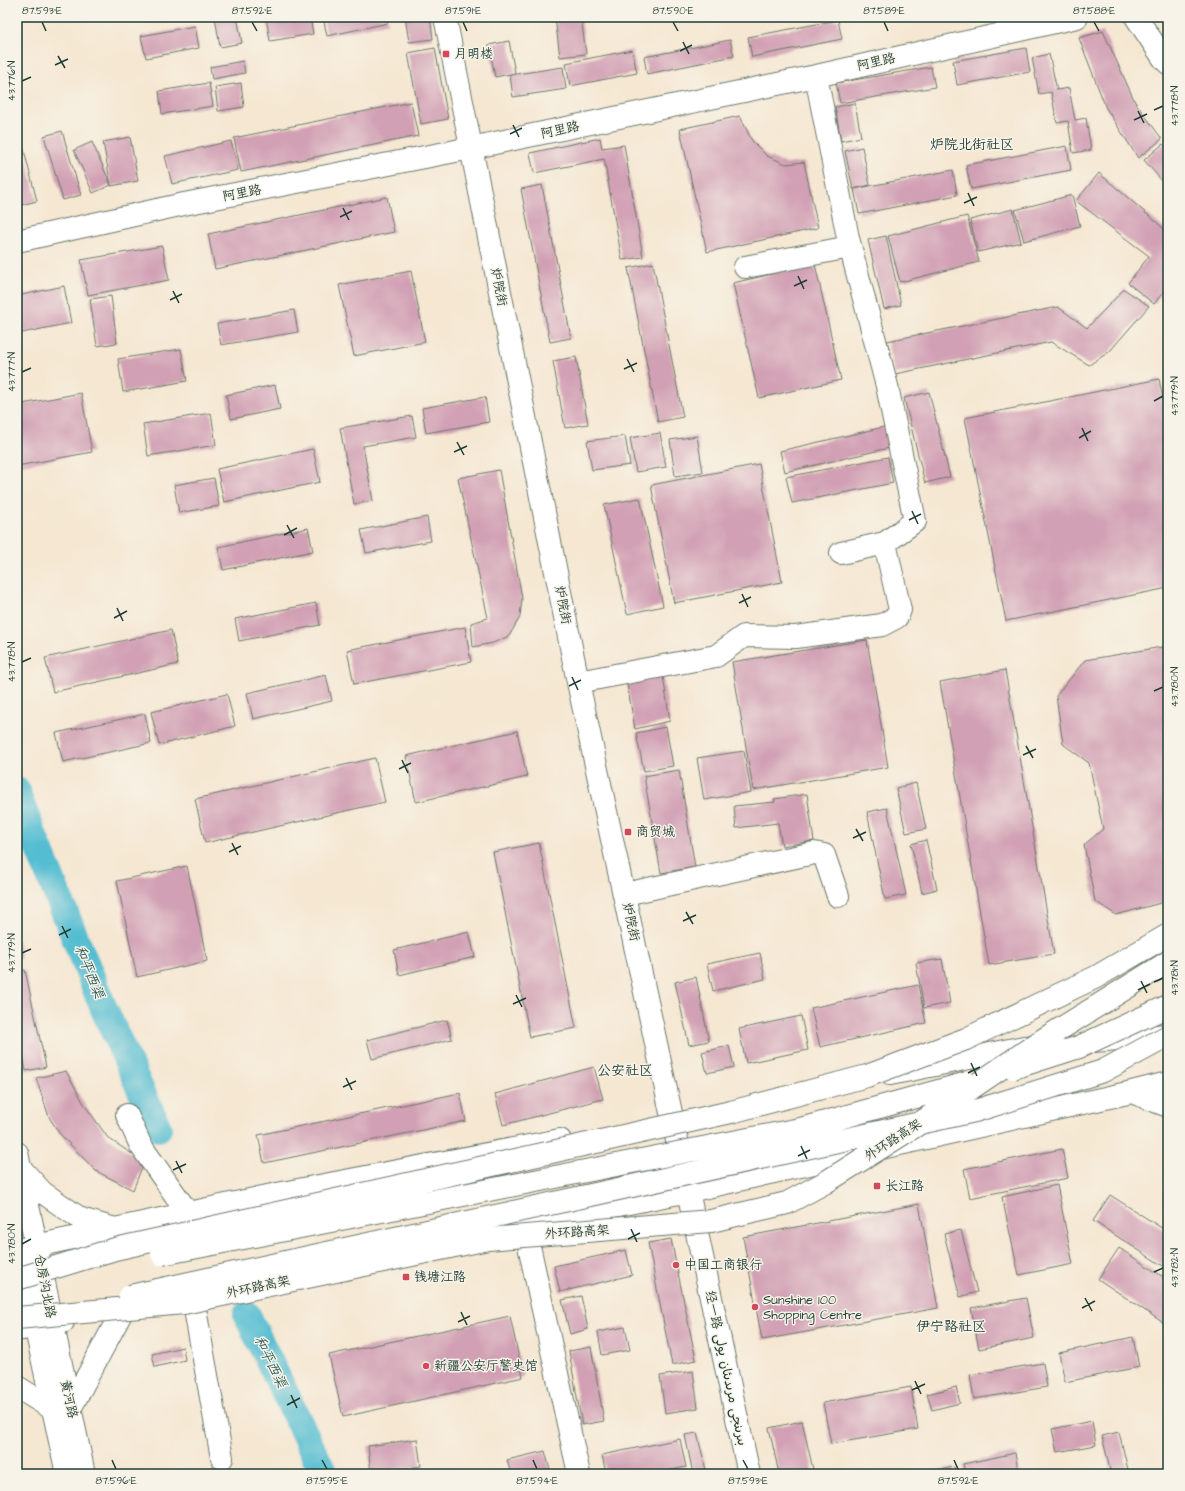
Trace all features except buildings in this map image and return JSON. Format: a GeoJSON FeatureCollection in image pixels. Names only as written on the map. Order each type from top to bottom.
{"type":"FeatureCollection","features":[{"type":"Feature","properties":{"kind":"main road","name":"炉院街"},"geometry":{"type":"LineString","coordinates":[[445,17],[578,682],[689,1191]]}},
{"type":"Feature","properties":{"kind":"main road","name":"阿里路"},"geometry":{"type":"LineString","coordinates":[[17,241],[184,204],[471,148],[816,76],[1077,17]]}},
{"type":"Feature","properties":{"kind":"main road"},"geometry":{"type":"LineString","coordinates":[[1136,17],[1164,60],[1168,63]]}},
{"type":"Feature","properties":{"kind":"main road"},"geometry":{"type":"LineString","coordinates":[[816,76],[850,246],[887,386],[915,521],[885,544],[841,553]]}},
{"type":"Feature","properties":{"kind":"main road"},"geometry":{"type":"LineString","coordinates":[[745,267],[850,246]]}},
{"type":"Feature","properties":{"kind":"main road"},"geometry":{"type":"LineString","coordinates":[[578,682],[716,656],[744,636],[796,637],[882,625],[897,617],[900,610],[885,544]]}},
{"type":"Feature","properties":{"kind":"main road"},"geometry":{"type":"LineString","coordinates":[[625,894],[814,853],[824,855],[838,896]]}},
{"type":"Feature","properties":{"kind":"main road"},"geometry":{"type":"LineString","coordinates":[[17,1279],[115,1249],[732,1112],[867,1076],[966,1040],[1096,977],[1168,935]]}},
{"type":"Feature","properties":{"kind":"main road","name":"外环路高架"},"geometry":{"type":"LineString","coordinates":[[30,1325],[184,1303],[488,1239],[711,1221],[787,1203],[826,1182],[917,1125],[1044,1039],[1168,962]]}},
{"type":"Feature","properties":{"kind":"main road"},"geometry":{"type":"LineString","coordinates":[[17,1283],[800,1129],[950,1088],[1079,1047],[1168,1006]]}},
{"type":"Feature","properties":{"kind":"main road"},"geometry":{"type":"LineString","coordinates":[[22,1247],[277,1194],[673,1118],[1024,1047],[1168,1035]]}},
{"type":"Feature","properties":{"kind":"main road"},"geometry":{"type":"LineString","coordinates":[[30,1325],[114,1300],[975,1111],[1103,1071],[1168,1035]]}},
{"type":"Feature","properties":{"kind":"main road"},"geometry":{"type":"LineString","coordinates":[[30,1325],[124,1308],[524,1223],[689,1191],[1168,1083]]}},
{"type":"Feature","properties":{"kind":"main road"},"geometry":{"type":"LineString","coordinates":[[1132,1092],[1168,1106]]}},
{"type":"Feature","properties":{"kind":"main road"},"geometry":{"type":"LineString","coordinates":[[127,1115],[140,1146],[188,1213]]}},
{"type":"Feature","properties":{"kind":"main road"},"geometry":{"type":"LineString","coordinates":[[19,1161],[42,1192],[81,1219],[113,1229]]}},
{"type":"Feature","properties":{"kind":"main road","name":"仓房沟北路"},"geometry":{"type":"LineString","coordinates":[[19,1161],[22,1247],[30,1325]]}},
{"type":"Feature","properties":{"kind":"main road","name":"经一路 بىرىنجى مرىدىئان يولى"},"geometry":{"type":"LineString","coordinates":[[689,1191],[749,1474]]}},
{"type":"Feature","properties":{"kind":"main road"},"geometry":{"type":"LineString","coordinates":[[524,1223],[578,1474]]}},
{"type":"Feature","properties":{"kind":"main road"},"geometry":{"type":"LineString","coordinates":[[192,1293],[222,1458]]}},
{"type":"Feature","properties":{"kind":"main road"},"geometry":{"type":"LineString","coordinates":[[17,1387],[62,1408],[124,1308]]}},
{"type":"Feature","properties":{"kind":"main road","name":"黄河路"},"geometry":{"type":"LineString","coordinates":[[30,1325],[62,1408],[84,1474]]}},
{"type":"Feature","properties":{"kind":"main road","name":"黄河路"},"geometry":{"type":"LineString","coordinates":[[62,1408],[67,1474]]}},
{"type":"Feature","properties":{"kind":"waterway","name":"和平西渠"},"geometry":{"type":"LineString","coordinates":[[17,791],[19,800],[104,1009],[158,1128]]}},
{"type":"Feature","properties":{"kind":"waterway","name":"和平西渠"},"geometry":{"type":"LineString","coordinates":[[247,1315],[324,1474]]}},
{"type":"Feature","properties":{"kind":"place","name":"月明楼"},"geometry":{"type":"Point","coordinates":[446,54]}},
{"type":"Feature","properties":{"kind":"place","name":"商贸城"},"geometry":{"type":"Point","coordinates":[628,832]}},
{"type":"Feature","properties":{"kind":"place","name":"长江路"},"geometry":{"type":"Point","coordinates":[877,1186]}},
{"type":"Feature","properties":{"kind":"place","name":"中国工商银行"},"geometry":{"type":"Point","coordinates":[676,1265]}},
{"type":"Feature","properties":{"kind":"place","name":"钱塘江路"},"geometry":{"type":"Point","coordinates":[406,1277]}},
{"type":"Feature","properties":{"kind":"place","name":"Sunshine 100 Shopping Centre"},"geometry":{"type":"Point","coordinates":[755,1307]}},
{"type":"Feature","properties":{"kind":"place","name":"新疆公安厅警史馆"},"geometry":{"type":"Point","coordinates":[426,1366]}},
{"type":"Feature","properties":{"kind":"district","name":"炉院北街社区"},"geometry":{"type":"Point","coordinates":[972,145]}},
{"type":"Feature","properties":{"kind":"district","name":"公安社区"},"geometry":{"type":"Point","coordinates":[625,1071]}},
{"type":"Feature","properties":{"kind":"district","name":"伊宁路社区"},"geometry":{"type":"Point","coordinates":[951,1327]}}]}
